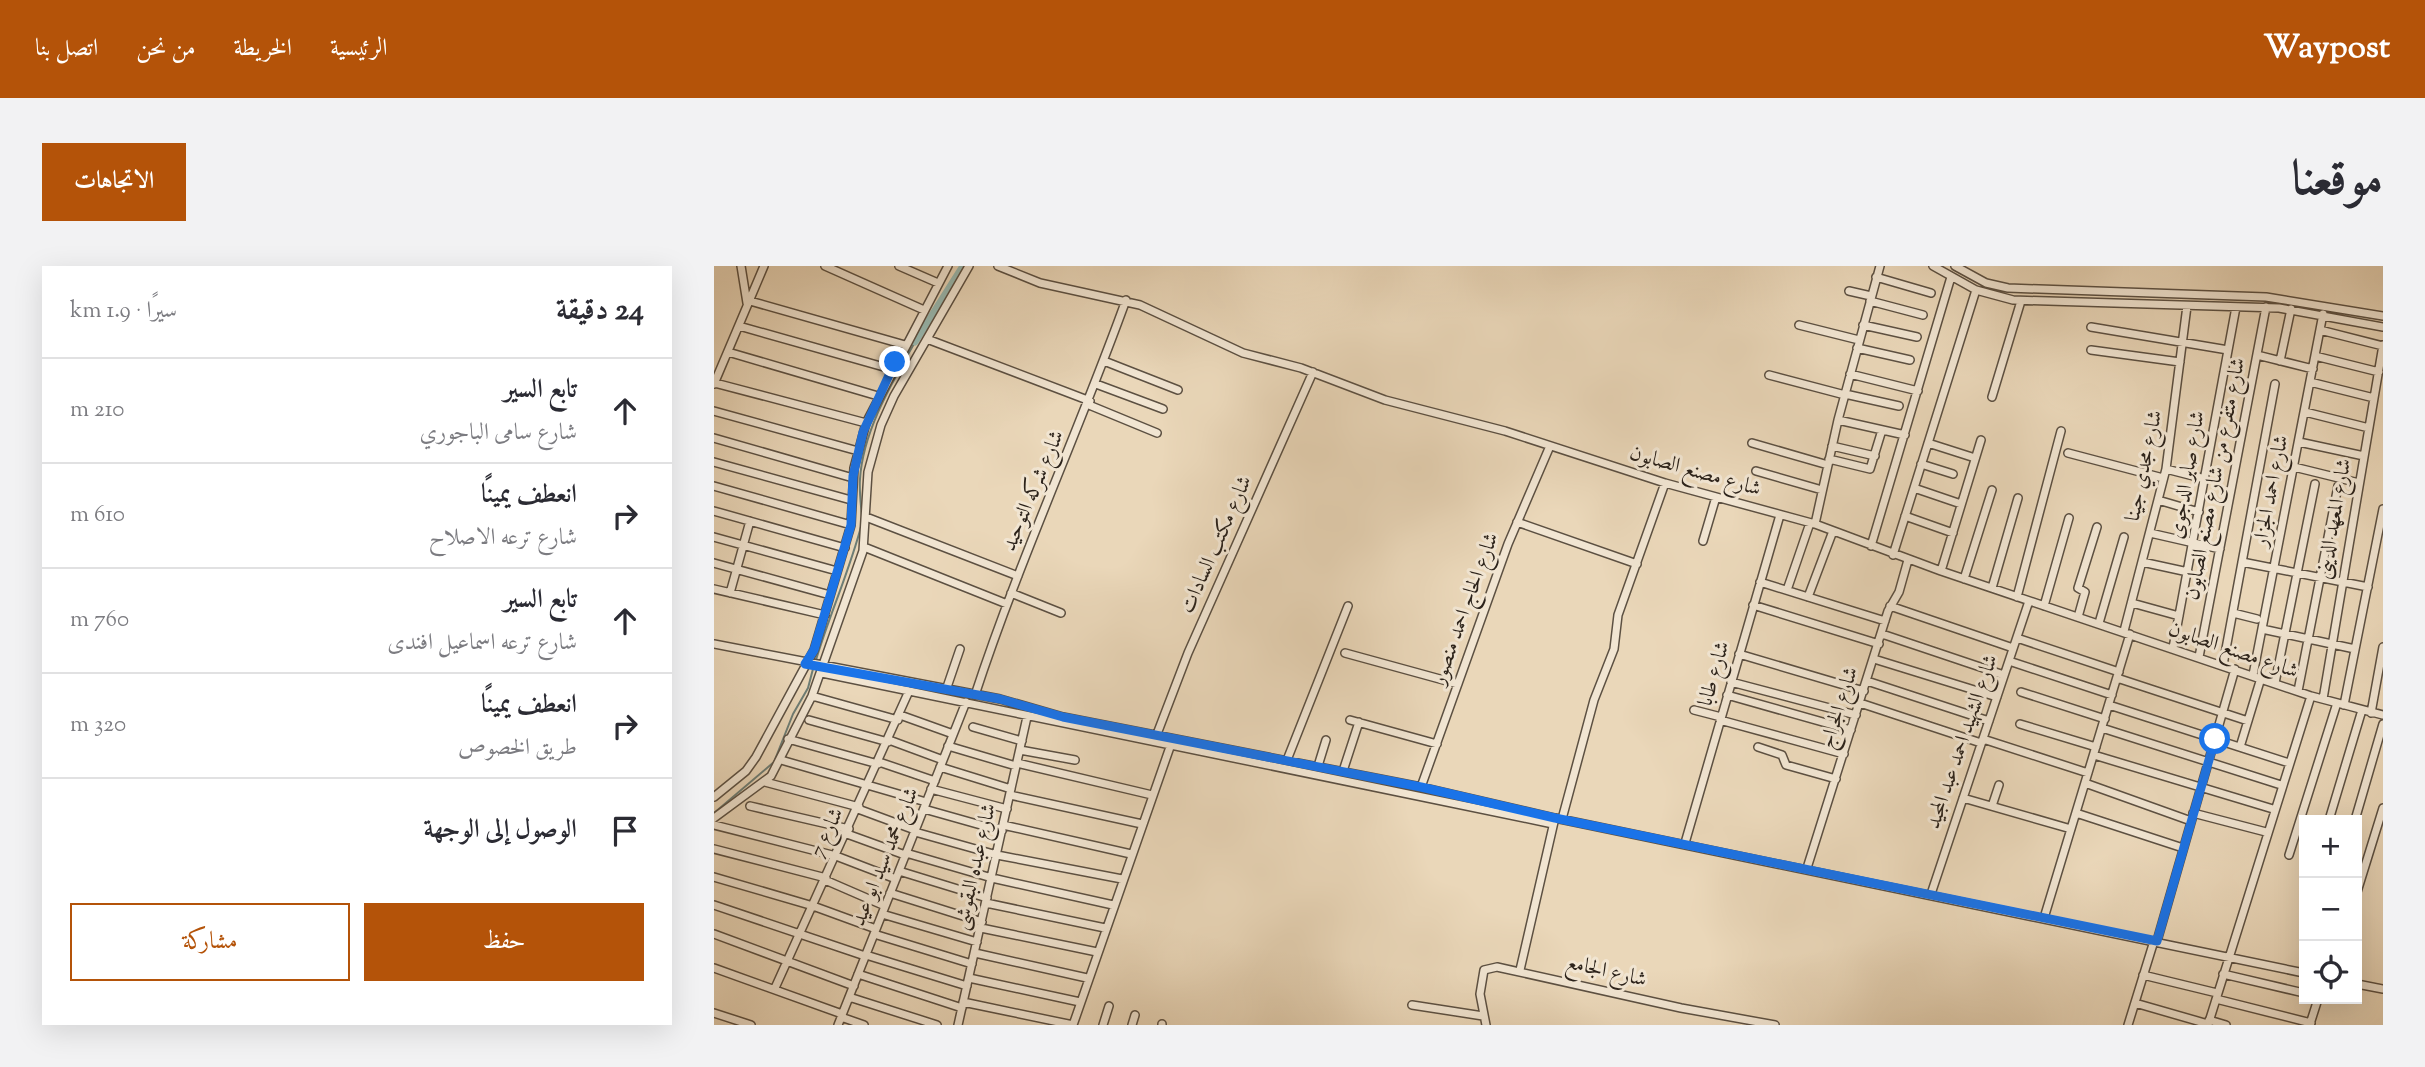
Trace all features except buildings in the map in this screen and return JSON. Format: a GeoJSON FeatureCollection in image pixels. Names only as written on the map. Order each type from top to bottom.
{"type":"FeatureCollection","features":[{"type":"Feature","properties":{"kind":"street"},"geometry":{"type":"LineString","coordinates":[[741,266],[748,304]]}},
{"type":"Feature","properties":{"kind":"street"},"geometry":{"type":"LineString","coordinates":[[764,266],[714,384],[866,423]]}},
{"type":"Feature","properties":{"kind":"street"},"geometry":{"type":"LineString","coordinates":[[825,266],[925,310]]}},
{"type":"Feature","properties":{"kind":"street"},"geometry":{"type":"LineString","coordinates":[[899,266],[911,268],[938,283]]}},
{"type":"Feature","properties":{"kind":"street"},"geometry":{"type":"LineString","coordinates":[[714,797],[746,771],[756,757],[814,650],[851,525],[853,478],[866,423],[891,369],[948,266]]}},
{"type":"Feature","properties":{"kind":"street"},"geometry":{"type":"LineString","coordinates":[[714,818],[765,782],[781,760],[788,739],[811,696],[864,547],[868,472],[881,425],[970,266]]}},
{"type":"Feature","properties":{"kind":"street","name":"شارع مصنع الصابون"},"geometry":{"type":"LineString","coordinates":[[998,266],[1040,283],[1126,300],[1242,353],[1312,372],[1385,400],[1470,421],[1665,483],[1813,524],[1893,555],[2311,696],[2383,715]]}},
{"type":"Feature","properties":{"kind":"street"},"geometry":{"type":"LineString","coordinates":[[1787,590],[1813,524],[1880,266]]}},
{"type":"Feature","properties":{"kind":"street"},"geometry":{"type":"LineString","coordinates":[[1933,266],[1976,290],[2021,301],[2266,307],[2323,314],[2383,327]]}},
{"type":"Feature","properties":{"kind":"street"},"geometry":{"type":"LineString","coordinates":[[1955,266],[1986,283],[2008,288],[2274,298],[2383,316]]}},
{"type":"Feature","properties":{"kind":"street"},"geometry":{"type":"LineString","coordinates":[[1877,277],[1931,293]]}},
{"type":"Feature","properties":{"kind":"street"},"geometry":{"type":"LineString","coordinates":[[1871,546],[1951,277]]}},
{"type":"Feature","properties":{"kind":"street"},"geometry":{"type":"LineString","coordinates":[[1893,555],[1976,290]]}},
{"type":"Feature","properties":{"kind":"street"},"geometry":{"type":"LineString","coordinates":[[1849,291],[1923,315]]}},
{"type":"Feature","properties":{"kind":"street","name":"شارع شركه التوحيد"},"geometry":{"type":"LineString","coordinates":[[975,695],[1007,604],[1089,403],[1126,300]]}},
{"type":"Feature","properties":{"kind":"street"},"geometry":{"type":"LineString","coordinates":[[1992,397],[2021,301]]}},
{"type":"Feature","properties":{"kind":"street"},"geometry":{"type":"LineString","coordinates":[[748,304],[905,345]]}},
{"type":"Feature","properties":{"kind":"street","name":"شارع مجدي جينا"},"geometry":{"type":"LineString","coordinates":[[2045,918],[2118,675],[2132,603],[2166,470],[2187,306]]}},
{"type":"Feature","properties":{"kind":"street","name":"شارع صابر الدجوى"},"geometry":{"type":"LineString","coordinates":[[2173,648],[2236,307]]}},
{"type":"Feature","properties":{"kind":"street","name":"شارع متفرع من شارع مصنع الصابون"},"geometry":{"type":"LineString","coordinates":[[2199,657],[2266,307]]}},
{"type":"Feature","properties":{"kind":"street"},"geometry":{"type":"LineString","coordinates":[[2280,361],[2291,309]]}},
{"type":"Feature","properties":{"kind":"street","name":"شارع احمد الجزار"},"geometry":{"type":"LineString","coordinates":[[2240,747],[2257,676],[2262,629],[2323,314]]}},
{"type":"Feature","properties":{"kind":"street"},"geometry":{"type":"LineString","coordinates":[[1799,325],[1910,360]]}},
{"type":"Feature","properties":{"kind":"street"},"geometry":{"type":"LineString","coordinates":[[1863,325],[1917,337]]}},
{"type":"Feature","properties":{"kind":"street"},"geometry":{"type":"LineString","coordinates":[[739,326],[891,369]]}},
{"type":"Feature","properties":{"kind":"street"},"geometry":{"type":"LineString","coordinates":[[2091,327],[2228,350]]}},
{"type":"Feature","properties":{"kind":"street"},"geometry":{"type":"LineString","coordinates":[[2320,330],[2383,345]]}},
{"type":"Feature","properties":{"kind":"street"},"geometry":{"type":"LineString","coordinates":[[927,339],[1157,433]]}},
{"type":"Feature","properties":{"kind":"street","name":"شارع المعهد الدينى"},"geometry":{"type":"LineString","coordinates":[[2323,699],[2383,345]]}},
{"type":"Feature","properties":{"kind":"street"},"geometry":{"type":"LineString","coordinates":[[2091,350],[2180,362]]}},
{"type":"Feature","properties":{"kind":"street"},"geometry":{"type":"LineString","coordinates":[[728,352],[878,396]]}},
{"type":"Feature","properties":{"kind":"street"},"geometry":{"type":"LineString","coordinates":[[2257,355],[2313,369]]}},
{"type":"Feature","properties":{"kind":"street"},"geometry":{"type":"LineString","coordinates":[[2315,356],[2378,372]]}},
{"type":"Feature","properties":{"kind":"street"},"geometry":{"type":"LineString","coordinates":[[1104,362],[1178,390]]}},
{"type":"Feature","properties":{"kind":"street","name":"شارع مكتب السادات"},"geometry":{"type":"LineString","coordinates":[[1157,734],[1188,653],[1312,372]]}},
{"type":"Feature","properties":{"kind":"street"},"geometry":{"type":"LineString","coordinates":[[1850,374],[1918,391]]}},
{"type":"Feature","properties":{"kind":"street"},"geometry":{"type":"LineString","coordinates":[[1769,375],[1899,406]]}},
{"type":"Feature","properties":{"kind":"street"},"geometry":{"type":"LineString","coordinates":[[2310,382],[2374,398]]}},
{"type":"Feature","properties":{"kind":"street"},"geometry":{"type":"LineString","coordinates":[[1096,384],[1163,409]]}},
{"type":"Feature","properties":{"kind":"street"},"geometry":{"type":"LineString","coordinates":[[2223,665],[2275,384]]}},
{"type":"Feature","properties":{"kind":"street"},"geometry":{"type":"LineString","coordinates":[[714,411],[858,451]]}},
{"type":"Feature","properties":{"kind":"street"},"geometry":{"type":"LineString","coordinates":[[2305,412],[2369,428]]}},
{"type":"Feature","properties":{"kind":"street"},"geometry":{"type":"LineString","coordinates":[[1838,420],[1905,435]]}},
{"type":"Feature","properties":{"kind":"street"},"geometry":{"type":"LineString","coordinates":[[1752,443],[1828,462],[1870,469],[1882,430]]}},
{"type":"Feature","properties":{"kind":"street"},"geometry":{"type":"LineString","coordinates":[[2017,597],[2061,430]]}},
{"type":"Feature","properties":{"kind":"street"},"geometry":{"type":"LineString","coordinates":[[714,438],[853,478]]}},
{"type":"Feature","properties":{"kind":"street"},"geometry":{"type":"LineString","coordinates":[[1941,571],[1981,440]]}},
{"type":"Feature","properties":{"kind":"street"},"geometry":{"type":"LineString","coordinates":[[2299,442],[2364,456]]}},
{"type":"Feature","properties":{"kind":"street"},"geometry":{"type":"LineString","coordinates":[[1928,443],[1975,458]]}},
{"type":"Feature","properties":{"kind":"street","name":"شارع الحاج احمد منصور"},"geometry":{"type":"LineString","coordinates":[[1421,787],[1517,522],[1550,446]]}},
{"type":"Feature","properties":{"kind":"street"},"geometry":{"type":"LineString","coordinates":[[1832,446],[1875,456]]}},
{"type":"Feature","properties":{"kind":"street"},"geometry":{"type":"LineString","coordinates":[[2068,453],[2164,478]]}},
{"type":"Feature","properties":{"kind":"street"},"geometry":{"type":"LineString","coordinates":[[714,462],[851,500]]}},
{"type":"Feature","properties":{"kind":"street"},"geometry":{"type":"LineString","coordinates":[[1922,464],[1953,474]]}},
{"type":"Feature","properties":{"kind":"street"},"geometry":{"type":"LineString","coordinates":[[2294,467],[2359,483]]}},
{"type":"Feature","properties":{"kind":"street"},"geometry":{"type":"LineString","coordinates":[[2166,470],[2205,479]]}},
{"type":"Feature","properties":{"kind":"street"},"geometry":{"type":"LineString","coordinates":[[1756,471],[1822,490]]}},
{"type":"Feature","properties":{"kind":"street"},"geometry":{"type":"LineString","coordinates":[[1520,970],[1557,820],[1594,700],[1614,649],[1618,615],[1665,483]]}},
{"type":"Feature","properties":{"kind":"street"},"geometry":{"type":"LineString","coordinates":[[2275,683],[2315,484]]}},
{"type":"Feature","properties":{"kind":"street"},"geometry":{"type":"LineString","coordinates":[[714,486],[851,525]]}},
{"type":"Feature","properties":{"kind":"street"},"geometry":{"type":"LineString","coordinates":[[2298,691],[2338,486]]}},
{"type":"Feature","properties":{"kind":"street"},"geometry":{"type":"LineString","coordinates":[[1914,488],[1961,503]]}},
{"type":"Feature","properties":{"kind":"street"},"geometry":{"type":"LineString","coordinates":[[1964,579],[1992,491]]}},
{"type":"Feature","properties":{"kind":"street"},"geometry":{"type":"LineString","coordinates":[[1703,541],[1716,498]]}},
{"type":"Feature","properties":{"kind":"street"},"geometry":{"type":"LineString","coordinates":[[1992,588],[2018,498]]}},
{"type":"Feature","properties":{"kind":"street"},"geometry":{"type":"LineString","coordinates":[[2158,500],[2199,512]]}},
{"type":"Feature","properties":{"kind":"street"},"geometry":{"type":"LineString","coordinates":[[2289,855],[2340,704],[2355,649],[2382,525],[2383,509]]}},
{"type":"Feature","properties":{"kind":"street"},"geometry":{"type":"LineString","coordinates":[[714,511],[845,548]]}},
{"type":"Feature","properties":{"kind":"street","name":"شارع طابا"},"geometry":{"type":"LineString","coordinates":[[1685,843],[1780,514]]}},
{"type":"Feature","properties":{"kind":"street"},"geometry":{"type":"LineString","coordinates":[[1905,516],[1952,533]]}},
{"type":"Feature","properties":{"kind":"street"},"geometry":{"type":"LineString","coordinates":[[866,517],[1018,576]]}},
{"type":"Feature","properties":{"kind":"street"},"geometry":{"type":"LineString","coordinates":[[2044,606],[2069,518]]}},
{"type":"Feature","properties":{"kind":"street"},"geometry":{"type":"LineString","coordinates":[[730,593],[750,521]]}},
{"type":"Feature","properties":{"kind":"street"},"geometry":{"type":"LineString","coordinates":[[1517,522],[1637,564]]}},
{"type":"Feature","properties":{"kind":"street"},"geometry":{"type":"LineString","coordinates":[[2078,617],[2085,592],[2078,588],[2097,527]]}},
{"type":"Feature","properties":{"kind":"street"},"geometry":{"type":"LineString","coordinates":[[1808,597],[1833,531]]}},
{"type":"Feature","properties":{"kind":"street"},"geometry":{"type":"LineString","coordinates":[[2150,533],[2220,550]]}},
{"type":"Feature","properties":{"kind":"street"},"geometry":{"type":"LineString","coordinates":[[714,537],[837,571]]}},
{"type":"Feature","properties":{"kind":"street"},"geometry":{"type":"LineString","coordinates":[[2099,624],[2124,537]]}},
{"type":"Feature","properties":{"kind":"street"},"geometry":{"type":"LineString","coordinates":[[864,547],[1007,604]]}},
{"type":"Feature","properties":{"kind":"street","name":"شارع الجراج"},"geometry":{"type":"LineString","coordinates":[[1807,868],[1885,621],[1899,592],[1908,560]]}},
{"type":"Feature","properties":{"kind":"street"},"geometry":{"type":"LineString","coordinates":[[2142,562],[2188,572]]}},
{"type":"Feature","properties":{"kind":"street"},"geometry":{"type":"LineString","coordinates":[[2242,562],[2368,587]]}},
{"type":"Feature","properties":{"kind":"street"},"geometry":{"type":"LineString","coordinates":[[714,563],[830,595]]}},
{"type":"Feature","properties":{"kind":"street"},"geometry":{"type":"LineString","coordinates":[[1760,582],[1885,621]]}},
{"type":"Feature","properties":{"kind":"street"},"geometry":{"type":"LineString","coordinates":[[714,589],[825,615]]}},
{"type":"Feature","properties":{"kind":"street"},"geometry":{"type":"LineString","coordinates":[[1012,593],[1061,613]]}},
{"type":"Feature","properties":{"kind":"street","name":"شارع الشهيد احمد عبد المجيد"},"geometry":{"type":"LineString","coordinates":[[1931,894],[2029,601]]}},
{"type":"Feature","properties":{"kind":"street"},"geometry":{"type":"LineString","coordinates":[[2132,603],[2179,616]]}},
{"type":"Feature","properties":{"kind":"street"},"geometry":{"type":"LineString","coordinates":[[1754,605],[1879,644]]}},
{"type":"Feature","properties":{"kind":"street"},"geometry":{"type":"LineString","coordinates":[[1287,760],[1348,606]]}},
{"type":"Feature","properties":{"kind":"street"},"geometry":{"type":"LineString","coordinates":[[1890,606],[2013,648]]}},
{"type":"Feature","properties":{"kind":"street"},"geometry":{"type":"LineString","coordinates":[[2232,613],[2257,619]]}},
{"type":"Feature","properties":{"kind":"street"},"geometry":{"type":"LineString","coordinates":[[2262,629],[2355,649]]}},
{"type":"Feature","properties":{"kind":"street"},"geometry":{"type":"LineString","coordinates":[[1882,635],[2004,676]]}},
{"type":"Feature","properties":{"kind":"street"},"geometry":{"type":"LineString","coordinates":[[2017,638],[2248,721]]}},
{"type":"Feature","properties":{"kind":"street"},"geometry":{"type":"LineString","coordinates":[[714,644],[806,664],[909,691],[1170,747],[1287,760],[1421,787],[1557,820]]}},
{"type":"Feature","properties":{"kind":"street"},"geometry":{"type":"LineString","coordinates":[[2371,713],[2383,647]]}},
{"type":"Feature","properties":{"kind":"street"},"geometry":{"type":"LineString","coordinates":[[946,690],[960,649]]}},
{"type":"Feature","properties":{"kind":"street"},"geometry":{"type":"LineString","coordinates":[[1345,653],[1458,684]]}},
{"type":"Feature","properties":{"kind":"street"},"geometry":{"type":"LineString","coordinates":[[1739,654],[1864,691]]}},
{"type":"Feature","properties":{"kind":"street"},"geometry":{"type":"LineString","coordinates":[[1874,659],[1997,697]]}},
{"type":"Feature","properties":{"kind":"street"},"geometry":{"type":"LineString","coordinates":[[2009,661],[2112,695]]}},
{"type":"Feature","properties":{"kind":"street"},"geometry":{"type":"LineString","coordinates":[[2128,1025],[2235,669]]}},
{"type":"Feature","properties":{"kind":"street"},"geometry":{"type":"LineString","coordinates":[[822,670],[975,695],[1063,717],[1157,734],[1208,750],[1685,843],[2299,972]]}},
{"type":"Feature","properties":{"kind":"street"},"geometry":{"type":"LineString","coordinates":[[1867,681],[1989,721]]}},
{"type":"Feature","properties":{"kind":"street"},"geometry":{"type":"LineString","coordinates":[[1731,682],[1856,715]]}},
{"type":"Feature","properties":{"kind":"street","name":"شارع 7"},"geometry":{"type":"LineString","coordinates":[[775,988],[870,784],[909,691]]}},
{"type":"Feature","properties":{"kind":"street"},"geometry":{"type":"LineString","coordinates":[[2021,691],[2105,719]]}},
{"type":"Feature","properties":{"kind":"street"},"geometry":{"type":"LineString","coordinates":[[1727,695],[1851,730]]}},
{"type":"Feature","properties":{"kind":"street"},"geometry":{"type":"LineString","coordinates":[[811,696],[899,717],[953,734]]}},
{"type":"Feature","properties":{"kind":"street"},"geometry":{"type":"LineString","coordinates":[[2209,1023],[2273,809],[2311,696]]}},
{"type":"Feature","properties":{"kind":"street","name":"شارع محمد سيد ابو عيد"},"geometry":{"type":"LineString","coordinates":[[841,1019],[966,702]]}},
{"type":"Feature","properties":{"kind":"street"},"geometry":{"type":"LineString","coordinates":[[1860,703],[2088,773]]}},
{"type":"Feature","properties":{"kind":"street"},"geometry":{"type":"LineString","coordinates":[[2109,705],[2288,763]]}},
{"type":"Feature","properties":{"kind":"street"},"geometry":{"type":"LineString","coordinates":[[1694,710],[1844,754]]}},
{"type":"Feature","properties":{"kind":"street"},"geometry":{"type":"LineString","coordinates":[[2330,815],[2362,710]]}},
{"type":"Feature","properties":{"kind":"street","name":"شارع عبده البقوشى"},"geometry":{"type":"LineString","coordinates":[[958,1025],[1027,717]]}},
{"type":"Feature","properties":{"kind":"street"},"geometry":{"type":"LineString","coordinates":[[809,720],[888,741],[1011,792],[1142,824]]}},
{"type":"Feature","properties":{"kind":"street"},"geometry":{"type":"LineString","coordinates":[[1343,771],[1354,721],[1437,744]]}},
{"type":"Feature","properties":{"kind":"street"},"geometry":{"type":"LineString","coordinates":[[2020,724],[2273,809]]}},
{"type":"Feature","properties":{"kind":"street"},"geometry":{"type":"LineString","coordinates":[[2356,815],[2383,724]]}},
{"type":"Feature","properties":{"kind":"street"},"geometry":{"type":"LineString","coordinates":[[973,727],[1022,741]]}},
{"type":"Feature","properties":{"kind":"street"},"geometry":{"type":"LineString","coordinates":[[2102,728],[2281,785]]}},
{"type":"Feature","properties":{"kind":"street"},"geometry":{"type":"LineString","coordinates":[[788,739],[879,763],[933,785],[1007,809]]}},
{"type":"Feature","properties":{"kind":"street"},"geometry":{"type":"LineString","coordinates":[[1318,766],[1326,740]]}},
{"type":"Feature","properties":{"kind":"street"},"geometry":{"type":"LineString","coordinates":[[948,746],[1017,765],[1152,795]]}},
{"type":"Feature","properties":{"kind":"street"},"geometry":{"type":"LineString","coordinates":[[858,974],[962,1005],[1073,1025],[1087,978],[1170,747]]}},
{"type":"Feature","properties":{"kind":"street"},"geometry":{"type":"LineString","coordinates":[[1758,747],[1782,755],[1786,765],[1798,764],[1836,779]]}},
{"type":"Feature","properties":{"kind":"street"},"geometry":{"type":"LineString","coordinates":[[1020,750],[1075,760]]}},
{"type":"Feature","properties":{"kind":"street"},"geometry":{"type":"LineString","coordinates":[[781,760],[870,784],[925,805],[1003,828],[1131,854]]}},
{"type":"Feature","properties":{"kind":"street"},"geometry":{"type":"LineString","coordinates":[[765,782],[859,808],[915,831],[997,855],[1122,879]]}},
{"type":"Feature","properties":{"kind":"street"},"geometry":{"type":"LineString","coordinates":[[2085,783],[2192,817],[2266,832]]}},
{"type":"Feature","properties":{"kind":"street"},"geometry":{"type":"LineString","coordinates":[[1992,806],[1999,785]]}},
{"type":"Feature","properties":{"kind":"street"},"geometry":{"type":"LineString","coordinates":[[1963,798],[2071,829]]}},
{"type":"Feature","properties":{"kind":"street"},"geometry":{"type":"LineString","coordinates":[[750,806],[848,831],[906,854],[992,878],[1113,905]]}},
{"type":"Feature","properties":{"kind":"street"},"geometry":{"type":"LineString","coordinates":[[2361,878],[2383,808]]}},
{"type":"Feature","properties":{"kind":"street"},"geometry":{"type":"LineString","coordinates":[[2076,813],[2183,848]]}},
{"type":"Feature","properties":{"kind":"street"},"geometry":{"type":"LineString","coordinates":[[714,825],[836,856],[987,901],[1105,928]]}},
{"type":"Feature","properties":{"kind":"street"},"geometry":{"type":"LineString","coordinates":[[714,849],[825,879],[884,910],[977,942]]}},
{"type":"Feature","properties":{"kind":"street"},"geometry":{"type":"LineString","coordinates":[[714,877],[813,906],[875,931],[972,964]]}},
{"type":"Feature","properties":{"kind":"street"},"geometry":{"type":"LineString","coordinates":[[890,893],[981,925],[1097,952]]}},
{"type":"Feature","properties":{"kind":"street"},"geometry":{"type":"LineString","coordinates":[[714,905],[866,956],[968,982],[1080,1002]]}},
{"type":"Feature","properties":{"kind":"street"},"geometry":{"type":"LineString","coordinates":[[714,934],[854,986]]}},
{"type":"Feature","properties":{"kind":"street"},"geometry":{"type":"LineString","coordinates":[[975,953],[1087,978]]}},
{"type":"Feature","properties":{"kind":"street","name":"شارع الجامع"},"geometry":{"type":"LineString","coordinates":[[1486,1025],[1480,978],[1484,970],[1497,967],[1681,1008],[1775,1025]]}},
{"type":"Feature","properties":{"kind":"street"},"geometry":{"type":"LineString","coordinates":[[714,968],[775,988],[841,1019],[864,1025]]}},
{"type":"Feature","properties":{"kind":"street"},"geometry":{"type":"LineString","coordinates":[[2223,974],[2299,992]]}},
{"type":"Feature","properties":{"kind":"street"},"geometry":{"type":"LineString","coordinates":[[2143,975],[2311,1024],[2317,1004]]}},
{"type":"Feature","properties":{"kind":"street"},"geometry":{"type":"LineString","coordinates":[[2362,985],[2383,989]]}},
{"type":"Feature","properties":{"kind":"street"},"geometry":{"type":"LineString","coordinates":[[849,997],[937,1025]]}},
{"type":"Feature","properties":{"kind":"street"},"geometry":{"type":"LineString","coordinates":[[2135,1003],[2226,1025]]}},
{"type":"Feature","properties":{"kind":"street"},"geometry":{"type":"LineString","coordinates":[[1412,1005],[1483,1016]]}},
{"type":"Feature","properties":{"kind":"street"},"geometry":{"type":"LineString","coordinates":[[1103,1025],[1109,1006]]}},
{"type":"Feature","properties":{"kind":"street"},"geometry":{"type":"LineString","coordinates":[[714,1013],[746,1024]]}},
{"type":"Feature","properties":{"kind":"street"},"geometry":{"type":"LineString","coordinates":[[1132,1025],[1135,1015]]}},
{"type":"Feature","properties":{"kind":"waterway"},"geometry":{"type":"LineString","coordinates":[[915,342],[963,266]]}},
{"type":"Feature","properties":{"kind":"waterway"},"geometry":{"type":"LineString","coordinates":[[862,517],[860,479],[867,443],[880,408],[915,342]]}},
{"type":"Feature","properties":{"kind":"waterway"},"geometry":{"type":"LineString","coordinates":[[816,660],[862,523]]}},
{"type":"Feature","properties":{"kind":"waterway"},"geometry":{"type":"LineString","coordinates":[[714,813],[774,762],[793,714],[808,688],[814,665]]}},
{"type":"Feature","properties":{"kind":"route"},"geometry":{"type":"LineString","coordinates":[[895,362],[863,432],[854,468],[851,525],[814,650],[805,664],[1000,699],[1063,717],[1421,787],[1555,818],[2157,941],[2215,739]]}}]}
